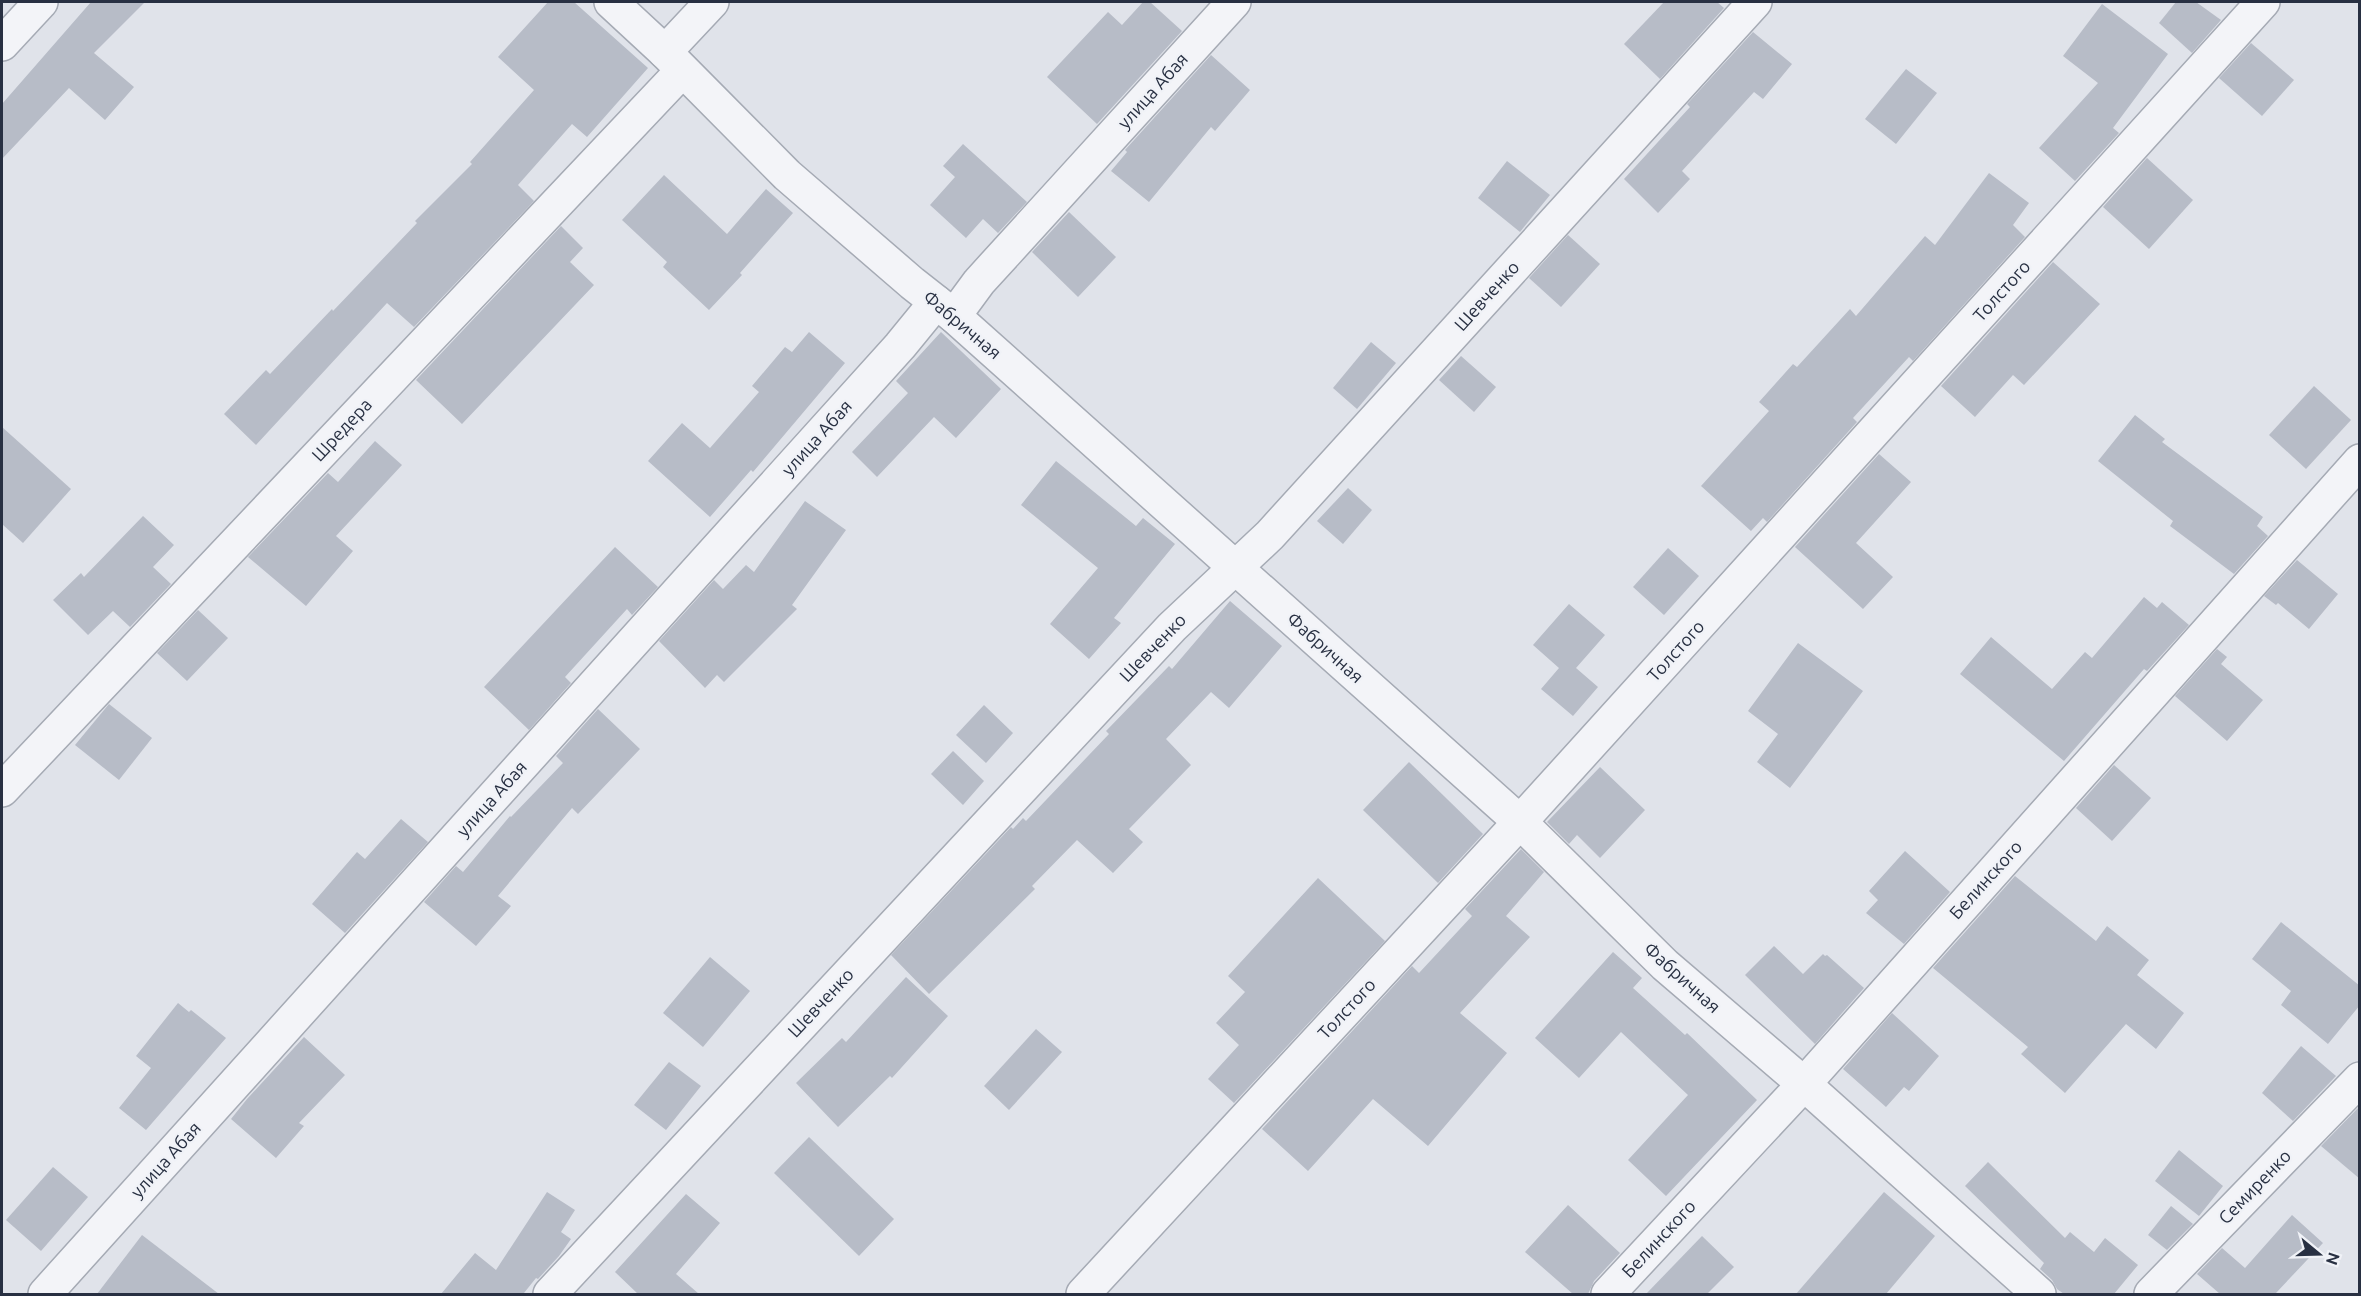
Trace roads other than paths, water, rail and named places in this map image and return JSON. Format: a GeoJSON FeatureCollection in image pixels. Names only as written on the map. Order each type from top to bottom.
{"type":"FeatureCollection","features":[{"type":"Feature","properties":{"kind":"street"},"geometry":{"type":"LineString","coordinates":[[2,44],[41,2]]}},
{"type":"Feature","properties":{"kind":"street","name":"Фабричная"},"geometry":{"type":"LineString","coordinates":[[611,2],[788,175],[945,309],[1235,567],[1520,822],[1665,965],[1804,1084],[2039,1294]]}},
{"type":"Feature","properties":{"kind":"street","name":"Шредера"},"geometry":{"type":"LineString","coordinates":[[2,790],[673,61],[712,2]]}},
{"type":"Feature","properties":{"kind":"street","name":"улица Абая"},"geometry":{"type":"LineString","coordinates":[[45,1294],[900,346],[979,282],[1234,2]]}},
{"type":"Feature","properties":{"kind":"street","name":"Шевченко"},"geometry":{"type":"LineString","coordinates":[[550,1294],[1172,627],[1270,535],[1755,2]]}},
{"type":"Feature","properties":{"kind":"street","name":"Толстого"},"geometry":{"type":"LineString","coordinates":[[1083,1294],[1520,822],[2263,2]]}},
{"type":"Feature","properties":{"kind":"street","name":"Белинского"},"geometry":{"type":"LineString","coordinates":[[1608,1294],[1804,1084],[2360,461]]}},
{"type":"Feature","properties":{"kind":"street","name":"Семиренко"},"geometry":{"type":"LineString","coordinates":[[2151,1294],[2360,1079]]}}]}
